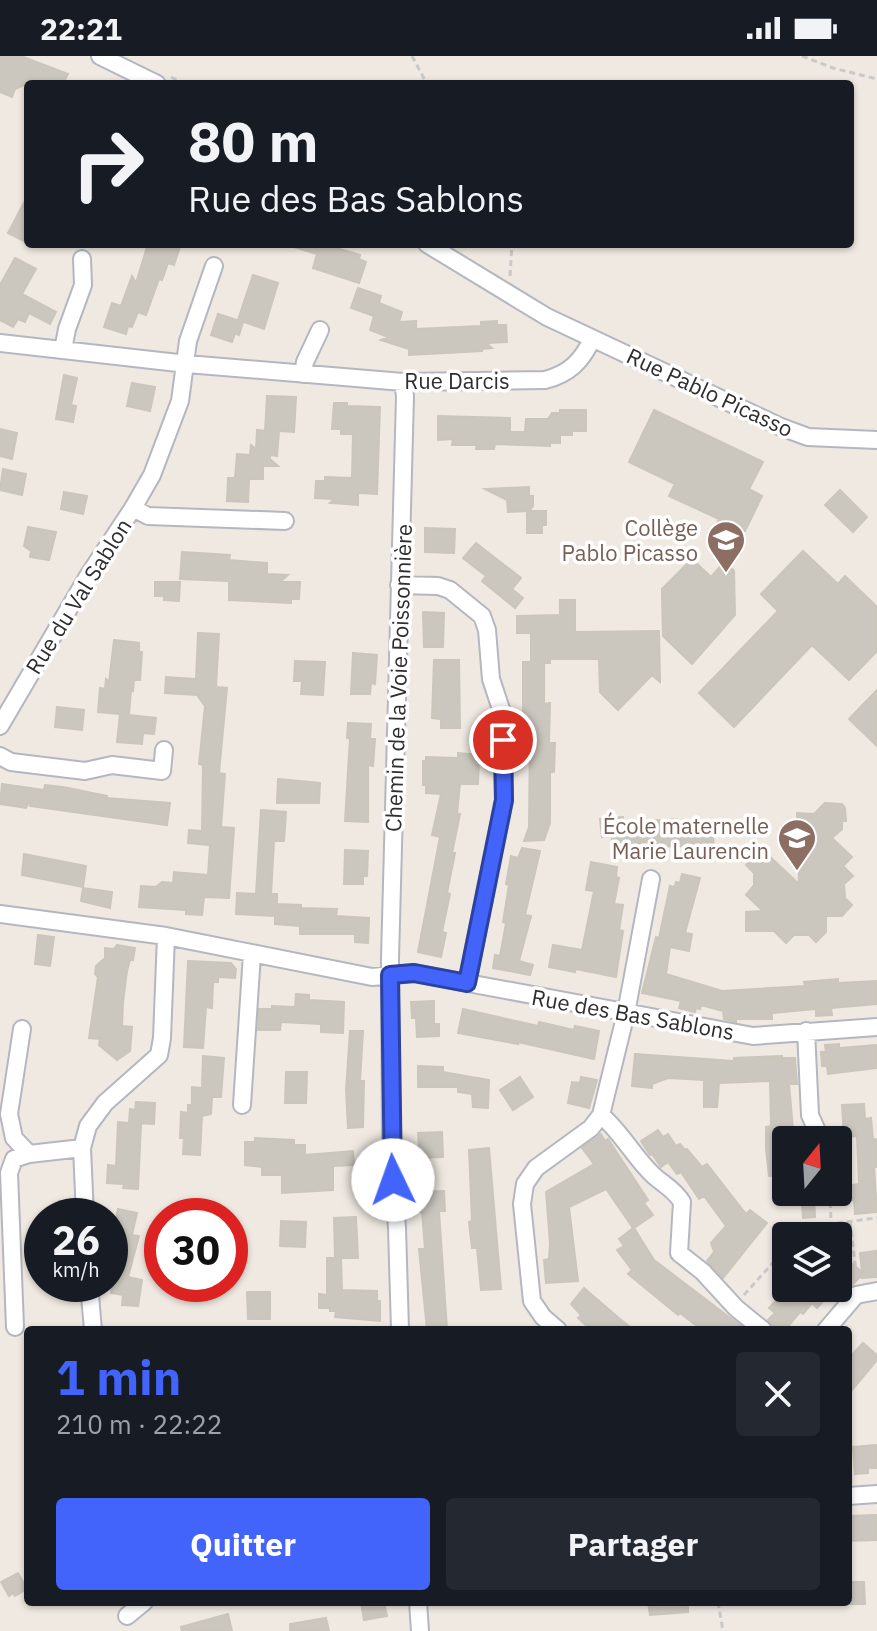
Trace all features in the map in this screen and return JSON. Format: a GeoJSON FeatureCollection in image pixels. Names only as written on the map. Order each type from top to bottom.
{"type":"FeatureCollection","features":[{"type":"Feature","properties":{"kind":"street"},"geometry":{"type":"LineString","coordinates":[[100,56],[149,80]]}},
{"type":"Feature","properties":{"kind":"street","name":"Rue Pablo Picasso"},"geometry":{"type":"LineString","coordinates":[[434,248],[536,311],[781,427],[808,437],[877,440]]}},
{"type":"Feature","properties":{"kind":"street"},"geometry":{"type":"LineString","coordinates":[[63,350],[83,285],[82,259]]}},
{"type":"Feature","properties":{"kind":"street"},"geometry":{"type":"LineString","coordinates":[[187,364],[188,341],[214,266]]}},
{"type":"Feature","properties":{"kind":"street"},"geometry":{"type":"LineString","coordinates":[[303,374],[305,362],[320,330]]}},
{"type":"Feature","properties":{"kind":"street","name":"Rue Darcis"},"geometry":{"type":"LineString","coordinates":[[0,343],[187,364],[403,382],[554,378],[576,365],[592,339]]}},
{"type":"Feature","properties":{"kind":"street","name":"Rue du Val Sablon"},"geometry":{"type":"LineString","coordinates":[[0,726],[79,589],[133,508],[166,442],[180,401],[187,364]]}},
{"type":"Feature","properties":{"kind":"street","name":"Chemin de la Voie Poissonnière"},"geometry":{"type":"LineString","coordinates":[[400,1326],[391,1156],[390,975],[403,382]]}},
{"type":"Feature","properties":{"kind":"street","name":"Rue du Val Sablon"},"geometry":{"type":"LineString","coordinates":[[133,508],[148,516],[285,521]]}},
{"type":"Feature","properties":{"kind":"street"},"geometry":{"type":"LineString","coordinates":[[399,585],[438,586],[450,590],[482,616],[487,630],[491,679],[501,709],[504,800],[467,983]]}},
{"type":"Feature","properties":{"kind":"street"},"geometry":{"type":"LineString","coordinates":[[0,756],[11,762],[85,771],[112,765],[162,771],[164,750]]}},
{"type":"Feature","properties":{"kind":"street"},"geometry":{"type":"LineString","coordinates":[[553,1326],[532,1301],[522,1204],[525,1184],[536,1168],[591,1128],[601,1115],[626,1013],[651,879]]}},
{"type":"Feature","properties":{"kind":"street","name":"Rue des Bas Sablons"},"geometry":{"type":"LineString","coordinates":[[0,914],[166,936],[372,977],[414,973],[753,1036],[877,1027]]}},
{"type":"Feature","properties":{"kind":"street"},"geometry":{"type":"LineString","coordinates":[[84,1198],[82,1148],[88,1126],[105,1103],[159,1055],[166,936]]}},
{"type":"Feature","properties":{"kind":"street"},"geometry":{"type":"LineString","coordinates":[[242,1105],[252,954]]}},
{"type":"Feature","properties":{"kind":"street"},"geometry":{"type":"LineString","coordinates":[[22,1029],[9,1114],[14,1138],[29,1154]]}},
{"type":"Feature","properties":{"kind":"street"},"geometry":{"type":"LineString","coordinates":[[806,1031],[810,1115],[815,1126]]}},
{"type":"Feature","properties":{"kind":"street"},"geometry":{"type":"LineString","coordinates":[[601,1115],[616,1128],[651,1174],[677,1193],[682,1202],[679,1253],[758,1326]]}},
{"type":"Feature","properties":{"kind":"street"},"geometry":{"type":"LineString","coordinates":[[15,1327],[9,1173],[14,1159],[29,1154],[82,1148]]}},
{"type":"Feature","properties":{"kind":"street"},"geometry":{"type":"LineString","coordinates":[[829,1326],[856,1295],[877,1291]]}},
{"type":"Feature","properties":{"kind":"street"},"geometry":{"type":"LineString","coordinates":[[91,1302],[93,1326]]}},
{"type":"Feature","properties":{"kind":"street"},"geometry":{"type":"LineString","coordinates":[[852,1496],[877,1494]]}},
{"type":"Feature","properties":{"kind":"street"},"geometry":{"type":"LineString","coordinates":[[127,1616],[139,1606]]}},
{"type":"Feature","properties":{"kind":"street"},"geometry":{"type":"LineString","coordinates":[[418,1606],[420,1631]]}},
{"type":"Feature","properties":{"kind":"path"},"geometry":{"type":"LineString","coordinates":[[412,56],[425,80]]}},
{"type":"Feature","properties":{"kind":"path"},"geometry":{"type":"LineString","coordinates":[[802,56],[877,79]]}},
{"type":"Feature","properties":{"kind":"path"},"geometry":{"type":"LineString","coordinates":[[510,281],[512,248]]}},
{"type":"Feature","properties":{"kind":"path"},"geometry":{"type":"LineString","coordinates":[[830,1206],[831,1222],[877,1218]]}},
{"type":"Feature","properties":{"kind":"path"},"geometry":{"type":"LineString","coordinates":[[850,1221],[858,1284]]}},
{"type":"Feature","properties":{"kind":"path"},"geometry":{"type":"LineString","coordinates":[[736,1308],[744,1294],[772,1263]]}},
{"type":"Feature","properties":{"kind":"path"},"geometry":{"type":"LineString","coordinates":[[719,1606],[723,1631]]}},
{"type":"Feature","properties":{"kind":"building"},"geometry":{"type":"Polygon","coordinates":[[[0,56],[21,56],[68,74],[65,80],[24,80],[24,85],[15,89],[12,97],[0,92],[0,56]]]}},
{"type":"Feature","properties":{"kind":"building"},"geometry":{"type":"Polygon","coordinates":[[[24,203],[24,241],[8,233],[24,203]]]}},
{"type":"Feature","properties":{"kind":"building"},"geometry":{"type":"Polygon","coordinates":[[[147,248],[180,248],[174,265],[168,263],[162,280],[159,279],[146,315],[138,312],[126,334],[104,327],[112,303],[121,306],[132,276],[136,283],[147,248]]]}},
{"type":"Feature","properties":{"kind":"building"},"geometry":{"type":"Polygon","coordinates":[[[297,248],[336,248],[360,255],[359,259],[366,262],[359,283],[313,268],[317,254],[297,248]]]}},
{"type":"Feature","properties":{"kind":"building"},"geometry":{"type":"Polygon","coordinates":[[[15,258],[36,269],[22,294],[56,312],[50,324],[29,313],[25,322],[18,319],[13,327],[0,320],[0,285],[15,258]]]}},
{"type":"Feature","properties":{"kind":"building"},"geometry":{"type":"Polygon","coordinates":[[[253,275],[278,283],[264,329],[238,320],[253,275]]]}},
{"type":"Feature","properties":{"kind":"building"},"geometry":{"type":"Polygon","coordinates":[[[358,288],[381,296],[379,303],[402,312],[399,322],[416,321],[416,329],[481,326],[481,322],[497,321],[497,325],[506,325],[507,342],[486,343],[492,348],[482,351],[409,355],[409,349],[381,340],[388,337],[370,330],[374,316],[351,308],[358,288]]]}},
{"type":"Feature","properties":{"kind":"building"},"geometry":{"type":"Polygon","coordinates":[[[218,314],[243,322],[239,335],[235,333],[232,342],[211,335],[218,314]]]}},
{"type":"Feature","properties":{"kind":"building"},"geometry":{"type":"Polygon","coordinates":[[[64,375],[77,378],[71,405],[76,406],[73,422],[56,419],[64,375]]]}},
{"type":"Feature","properties":{"kind":"building"},"geometry":{"type":"Polygon","coordinates":[[[132,383],[155,387],[150,411],[127,406],[132,383]]]}},
{"type":"Feature","properties":{"kind":"building"},"geometry":{"type":"Polygon","coordinates":[[[267,396],[296,397],[294,432],[279,431],[277,456],[270,455],[278,466],[263,466],[263,479],[249,479],[248,502],[227,501],[228,478],[235,478],[237,454],[250,455],[251,445],[256,449],[257,430],[265,431],[267,396]]]}},
{"type":"Feature","properties":{"kind":"building"},"geometry":{"type":"Polygon","coordinates":[[[334,403],[380,407],[377,494],[358,493],[358,505],[330,503],[334,499],[315,498],[316,481],[325,481],[325,477],[352,478],[353,434],[341,434],[341,429],[332,429],[334,403]]]}},
{"type":"Feature","properties":{"kind":"building"},"geometry":{"type":"Polygon","coordinates":[[[560,410],[586,410],[586,431],[560,435],[560,443],[550,443],[550,446],[495,444],[494,449],[476,449],[477,445],[452,445],[453,439],[438,440],[438,416],[510,418],[510,432],[525,432],[526,419],[548,419],[560,410]]]}},
{"type":"Feature","properties":{"kind":"building"},"geometry":{"type":"Polygon","coordinates":[[[654,410],[763,462],[749,489],[762,496],[745,531],[739,529],[736,535],[716,526],[719,519],[669,496],[675,484],[629,462],[654,410]]]}},
{"type":"Feature","properties":{"kind":"building"},"geometry":{"type":"Polygon","coordinates":[[[0,429],[17,433],[12,459],[0,456],[0,429]]]}},
{"type":"Feature","properties":{"kind":"building"},"geometry":{"type":"Polygon","coordinates":[[[3,469],[26,474],[22,495],[0,490],[3,469]]]}},
{"type":"Feature","properties":{"kind":"building"},"geometry":{"type":"Polygon","coordinates":[[[529,487],[533,506],[529,511],[508,512],[507,500],[485,489],[529,487]]]}},
{"type":"Feature","properties":{"kind":"building"},"geometry":{"type":"Polygon","coordinates":[[[840,490],[867,517],[853,532],[825,505],[840,490]]]}},
{"type":"Feature","properties":{"kind":"building"},"geometry":{"type":"Polygon","coordinates":[[[64,492],[87,496],[83,514],[61,509],[64,492]]]}},
{"type":"Feature","properties":{"kind":"building"},"geometry":{"type":"Polygon","coordinates":[[[527,511],[546,511],[546,525],[542,525],[542,533],[527,533],[527,511]]]}},
{"type":"Feature","properties":{"kind":"building"},"geometry":{"type":"Polygon","coordinates":[[[28,527],[56,532],[49,560],[30,557],[31,551],[24,546],[28,527]]]}},
{"type":"Feature","properties":{"kind":"building"},"geometry":{"type":"Polygon","coordinates":[[[425,528],[455,529],[454,553],[425,552],[425,528]]]}},
{"type":"Feature","properties":{"kind":"building"},"geometry":{"type":"Polygon","coordinates":[[[476,543],[521,578],[512,589],[523,598],[515,608],[482,581],[486,576],[463,558],[476,543]]]}},
{"type":"Feature","properties":{"kind":"building"},"geometry":{"type":"Polygon","coordinates":[[[803,551],[838,584],[845,576],[877,607],[877,651],[849,680],[812,645],[734,727],[699,693],[778,611],[761,594],[803,551]]]}},
{"type":"Feature","properties":{"kind":"building"},"geometry":{"type":"Polygon","coordinates":[[[182,552],[230,555],[229,560],[267,563],[267,574],[288,575],[280,582],[300,582],[299,599],[291,599],[291,603],[229,600],[229,581],[180,579],[182,552]]]}},
{"type":"Feature","properties":{"kind":"building"},"geometry":{"type":"Polygon","coordinates":[[[692,559],[711,577],[725,561],[734,571],[735,615],[692,664],[663,636],[662,589],[692,559]]]}},
{"type":"Feature","properties":{"kind":"building"},"geometry":{"type":"Polygon","coordinates":[[[155,582],[180,582],[179,601],[155,596],[155,582]]]}},
{"type":"Feature","properties":{"kind":"building"},"geometry":{"type":"Polygon","coordinates":[[[560,600],[575,600],[575,632],[659,631],[660,682],[652,675],[618,710],[600,692],[599,659],[550,659],[550,663],[544,663],[544,704],[550,703],[549,743],[555,743],[554,772],[550,772],[550,823],[544,840],[524,841],[529,827],[530,731],[526,731],[526,721],[523,720],[523,662],[531,662],[531,633],[517,633],[517,616],[560,615],[560,600]]]}},
{"type":"Feature","properties":{"kind":"building"},"geometry":{"type":"Polygon","coordinates":[[[423,612],[444,613],[443,647],[424,647],[423,612]]]}},
{"type":"Feature","properties":{"kind":"building"},"geometry":{"type":"Polygon","coordinates":[[[198,633],[219,634],[216,687],[227,688],[219,773],[225,774],[221,827],[234,828],[229,898],[204,897],[202,915],[186,914],[186,910],[139,907],[141,886],[173,883],[174,872],[208,875],[210,845],[188,843],[189,830],[202,831],[203,765],[199,764],[205,706],[197,695],[165,693],[166,677],[196,679],[198,633]]]}},
{"type":"Feature","properties":{"kind":"building"},"geometry":{"type":"Polygon","coordinates":[[[114,640],[139,643],[139,652],[142,652],[140,680],[134,680],[129,715],[156,718],[154,734],[143,733],[142,744],[117,742],[120,714],[98,712],[100,688],[105,689],[106,679],[109,682],[114,640]]]}},
{"type":"Feature","properties":{"kind":"building"},"geometry":{"type":"Polygon","coordinates":[[[353,653],[377,655],[375,684],[371,683],[370,694],[351,694],[353,653]]]}},
{"type":"Feature","properties":{"kind":"building"},"geometry":{"type":"Polygon","coordinates":[[[434,660],[459,660],[460,728],[441,728],[441,719],[432,718],[434,660]]]}},
{"type":"Feature","properties":{"kind":"building"},"geometry":{"type":"Polygon","coordinates":[[[295,661],[325,662],[323,695],[301,694],[302,681],[294,681],[295,661]]]}},
{"type":"Feature","properties":{"kind":"building"},"geometry":{"type":"Polygon","coordinates":[[[877,690],[877,746],[849,719],[877,690]]]}},
{"type":"Feature","properties":{"kind":"building"},"geometry":{"type":"Polygon","coordinates":[[[57,707],[84,710],[82,730],[55,727],[57,707]]]}},
{"type":"Feature","properties":{"kind":"building"},"geometry":{"type":"Polygon","coordinates":[[[348,723],[371,724],[370,739],[375,739],[373,766],[368,765],[368,822],[345,821],[350,738],[347,738],[348,723]]]}},
{"type":"Feature","properties":{"kind":"building"},"geometry":{"type":"Polygon","coordinates":[[[458,753],[479,755],[478,784],[460,784],[457,814],[460,814],[452,853],[455,853],[447,893],[450,894],[442,932],[446,933],[441,957],[418,952],[440,837],[432,835],[441,794],[426,793],[423,761],[426,757],[458,758],[458,753]]]}},
{"type":"Feature","properties":{"kind":"building"},"geometry":{"type":"Polygon","coordinates":[[[278,779],[320,783],[319,803],[277,803],[278,779]]]}},
{"type":"Feature","properties":{"kind":"building"},"geometry":{"type":"Polygon","coordinates":[[[2,784],[44,790],[45,785],[63,787],[106,798],[170,803],[167,825],[30,806],[32,796],[26,808],[0,804],[2,784]]]}},
{"type":"Feature","properties":{"kind":"building"},"geometry":{"type":"Polygon","coordinates":[[[825,803],[842,804],[845,808],[846,821],[842,821],[842,829],[832,838],[852,857],[843,866],[853,876],[844,884],[845,898],[852,905],[842,916],[826,916],[826,932],[816,942],[809,935],[794,935],[786,943],[774,931],[746,931],[746,912],[763,911],[746,895],[754,885],[754,873],[746,865],[755,854],[766,853],[799,884],[797,813],[814,814],[825,803]]]}},
{"type":"Feature","properties":{"kind":"building"},"geometry":{"type":"Polygon","coordinates":[[[261,810],[286,812],[284,841],[274,841],[271,894],[277,894],[277,904],[337,909],[336,916],[369,918],[368,943],[355,942],[355,934],[300,934],[300,926],[275,924],[275,916],[236,914],[237,893],[256,894],[261,810]]]}},
{"type":"Feature","properties":{"kind":"building"},"geometry":{"type":"Polygon","coordinates":[[[623,817],[623,821],[631,822],[677,819],[677,824],[712,821],[714,848],[703,848],[703,853],[686,854],[688,846],[649,847],[649,843],[617,845],[617,840],[612,840],[612,837],[602,837],[600,819],[623,817]]]}},
{"type":"Feature","properties":{"kind":"building"},"geometry":{"type":"Polygon","coordinates":[[[522,848],[540,851],[525,915],[531,916],[519,961],[533,965],[530,975],[493,968],[495,955],[500,956],[506,923],[503,922],[511,856],[518,858],[522,848]]]}},
{"type":"Feature","properties":{"kind":"building"},"geometry":{"type":"Polygon","coordinates":[[[345,850],[368,851],[367,876],[363,876],[363,884],[344,884],[345,850]]]}},
{"type":"Feature","properties":{"kind":"building"},"geometry":{"type":"Polygon","coordinates":[[[24,854],[86,866],[83,887],[22,875],[24,854]]]}},
{"type":"Feature","properties":{"kind":"building"},"geometry":{"type":"Polygon","coordinates":[[[591,862],[617,867],[616,877],[619,878],[614,904],[623,905],[619,930],[623,931],[616,977],[549,967],[553,945],[582,950],[594,891],[586,890],[591,862]]]}},
{"type":"Feature","properties":{"kind":"building"},"geometry":{"type":"Polygon","coordinates":[[[682,874],[700,878],[685,933],[692,934],[689,951],[670,947],[666,974],[722,991],[805,986],[804,982],[838,979],[838,983],[877,981],[877,1004],[831,1008],[832,1015],[816,1016],[816,1009],[772,1013],[772,1019],[736,1019],[736,1022],[724,1019],[723,1011],[701,1005],[695,1012],[679,1008],[681,1001],[642,993],[656,937],[659,938],[670,886],[680,883],[682,874]]]}},
{"type":"Feature","properties":{"kind":"building"},"geometry":{"type":"Polygon","coordinates":[[[83,888],[112,892],[110,908],[81,901],[83,888]]]}},
{"type":"Feature","properties":{"kind":"building"},"geometry":{"type":"Polygon","coordinates":[[[38,935],[54,937],[50,966],[35,964],[38,935]]]}},
{"type":"Feature","properties":{"kind":"building"},"geometry":{"type":"Polygon","coordinates":[[[117,945],[135,948],[127,971],[123,1002],[122,1026],[132,1027],[130,1051],[117,1060],[99,1045],[100,1039],[89,1038],[98,977],[95,974],[96,966],[105,958],[105,948],[114,949],[117,945]]]}},
{"type":"Feature","properties":{"kind":"building"},"geometry":{"type":"Polygon","coordinates":[[[188,961],[231,963],[236,969],[235,978],[218,977],[218,982],[213,982],[212,1008],[206,1007],[203,1048],[184,1047],[188,961]]]}},
{"type":"Feature","properties":{"kind":"building"},"geometry":{"type":"Polygon","coordinates":[[[296,994],[309,995],[309,1000],[344,1002],[343,1033],[321,1032],[321,1024],[281,1022],[280,1030],[258,1030],[259,1009],[295,1007],[296,994]]]}},
{"type":"Feature","properties":{"kind":"building"},"geometry":{"type":"Polygon","coordinates":[[[434,1001],[434,1024],[439,1024],[439,1036],[417,1037],[411,1002],[434,1001]]]}},
{"type":"Feature","properties":{"kind":"building"},"geometry":{"type":"Polygon","coordinates":[[[463,1009],[538,1026],[539,1022],[574,1030],[575,1026],[599,1031],[594,1059],[518,1042],[458,1033],[463,1009]]]}},
{"type":"Feature","properties":{"kind":"building"},"geometry":{"type":"Polygon","coordinates":[[[350,1031],[363,1031],[360,1081],[364,1081],[363,1127],[348,1128],[346,1090],[350,1031]]]}},
{"type":"Feature","properties":{"kind":"building"},"geometry":{"type":"Polygon","coordinates":[[[839,1044],[839,1048],[877,1045],[877,1068],[828,1074],[827,1066],[822,1066],[821,1052],[826,1052],[825,1045],[839,1044]]]}},
{"type":"Feature","properties":{"kind":"building"},"geometry":{"type":"Polygon","coordinates":[[[635,1054],[734,1061],[734,1058],[795,1058],[797,1084],[789,1084],[793,1126],[772,1126],[772,1176],[769,1176],[766,1149],[766,1127],[771,1126],[770,1081],[719,1083],[717,1107],[704,1107],[704,1080],[668,1078],[652,1084],[652,1088],[632,1086],[635,1054]]]}},
{"type":"Feature","properties":{"kind":"building"},"geometry":{"type":"Polygon","coordinates":[[[203,1056],[224,1058],[221,1097],[212,1097],[211,1114],[202,1116],[200,1155],[183,1154],[181,1112],[188,1113],[188,1105],[192,1105],[192,1087],[202,1088],[203,1056]]]}},
{"type":"Feature","properties":{"kind":"building"},"geometry":{"type":"Polygon","coordinates":[[[418,1066],[443,1067],[443,1072],[489,1080],[488,1108],[473,1107],[472,1094],[458,1092],[458,1087],[418,1087],[418,1066]]]}},
{"type":"Feature","properties":{"kind":"building"},"geometry":{"type":"Polygon","coordinates":[[[286,1072],[307,1072],[306,1103],[285,1103],[286,1072]]]}},
{"type":"Feature","properties":{"kind":"building"},"geometry":{"type":"Polygon","coordinates":[[[520,1077],[533,1097],[513,1110],[500,1090],[520,1077]]]}},
{"type":"Feature","properties":{"kind":"building"},"geometry":{"type":"Polygon","coordinates":[[[581,1077],[597,1080],[589,1108],[568,1103],[572,1082],[580,1083],[581,1077]]]}},
{"type":"Feature","properties":{"kind":"building"},"geometry":{"type":"Polygon","coordinates":[[[136,1102],[155,1103],[154,1124],[134,1123],[141,1124],[138,1189],[107,1183],[108,1165],[116,1166],[118,1122],[129,1123],[130,1109],[135,1110],[136,1102]]]}},
{"type":"Feature","properties":{"kind":"building"},"geometry":{"type":"Polygon","coordinates":[[[864,1104],[865,1119],[871,1118],[873,1140],[877,1139],[877,1167],[874,1167],[877,1212],[855,1214],[852,1185],[859,1184],[857,1136],[852,1136],[852,1126],[843,1126],[842,1105],[864,1104]]]}},
{"type":"Feature","properties":{"kind":"building"},"geometry":{"type":"Polygon","coordinates":[[[658,1130],[663,1137],[668,1134],[676,1146],[680,1144],[687,1149],[702,1167],[707,1164],[746,1214],[750,1210],[767,1223],[723,1278],[707,1261],[714,1252],[711,1243],[726,1226],[704,1196],[699,1199],[681,1172],[677,1174],[668,1162],[661,1167],[650,1155],[641,1141],[658,1130]]]}},
{"type":"Feature","properties":{"kind":"building"},"geometry":{"type":"Polygon","coordinates":[[[442,1132],[443,1157],[420,1158],[418,1133],[442,1132]]]}},
{"type":"Feature","properties":{"kind":"building"},"geometry":{"type":"Polygon","coordinates":[[[601,1134],[605,1141],[608,1139],[648,1200],[644,1203],[653,1215],[634,1228],[654,1260],[741,1326],[697,1326],[680,1313],[678,1315],[628,1274],[632,1270],[617,1250],[624,1246],[619,1239],[633,1228],[606,1189],[569,1207],[578,1281],[546,1283],[544,1260],[549,1259],[550,1243],[546,1192],[594,1164],[582,1148],[601,1134]]]}},
{"type":"Feature","properties":{"kind":"building"},"geometry":{"type":"Polygon","coordinates":[[[255,1138],[294,1140],[294,1145],[305,1145],[305,1155],[353,1151],[354,1165],[333,1166],[333,1190],[282,1193],[282,1175],[262,1175],[262,1167],[245,1165],[245,1142],[255,1142],[255,1138]]]}},
{"type":"Feature","properties":{"kind":"building"},"geometry":{"type":"Polygon","coordinates":[[[489,1148],[501,1289],[481,1290],[477,1248],[472,1248],[469,1222],[472,1221],[469,1150],[489,1148]]]}},
{"type":"Feature","properties":{"kind":"building"},"geometry":{"type":"Polygon","coordinates":[[[444,1191],[445,1211],[439,1211],[447,1326],[427,1326],[419,1249],[425,1249],[422,1212],[418,1212],[418,1192],[444,1191]]]}},
{"type":"Feature","properties":{"kind":"building"},"geometry":{"type":"Polygon","coordinates":[[[802,1206],[815,1206],[815,1217],[803,1218],[802,1206]]]}},
{"type":"Feature","properties":{"kind":"building"},"geometry":{"type":"Polygon","coordinates":[[[128,1211],[137,1213],[132,1235],[139,1236],[128,1277],[128,1211]]]}},
{"type":"Feature","properties":{"kind":"building"},"geometry":{"type":"Polygon","coordinates":[[[356,1217],[358,1258],[341,1258],[342,1290],[377,1291],[380,1321],[335,1317],[336,1311],[319,1308],[319,1294],[327,1295],[327,1258],[335,1258],[334,1218],[356,1217]]]}},
{"type":"Feature","properties":{"kind":"building"},"geometry":{"type":"Polygon","coordinates":[[[281,1221],[306,1222],[305,1247],[280,1246],[281,1221]]]}},
{"type":"Feature","properties":{"kind":"building"},"geometry":{"type":"Polygon","coordinates":[[[876,1251],[877,1277],[862,1278],[862,1275],[852,1285],[852,1264],[862,1272],[860,1253],[876,1251]]]}},
{"type":"Feature","properties":{"kind":"building"},"geometry":{"type":"Polygon","coordinates":[[[128,1277],[142,1280],[138,1306],[122,1305],[122,1302],[128,1302],[128,1277]]]}},
{"type":"Feature","properties":{"kind":"building"},"geometry":{"type":"Polygon","coordinates":[[[584,1288],[629,1326],[587,1326],[578,1318],[581,1315],[571,1304],[584,1288]]]}},
{"type":"Feature","properties":{"kind":"building"},"geometry":{"type":"Polygon","coordinates":[[[248,1292],[270,1292],[270,1319],[248,1319],[248,1292]]]}},
{"type":"Feature","properties":{"kind":"building"},"geometry":{"type":"Polygon","coordinates":[[[775,1302],[822,1302],[817,1308],[812,1303],[788,1326],[772,1326],[768,1320],[775,1313],[769,1308],[775,1302]]]}},
{"type":"Feature","properties":{"kind":"building"},"geometry":{"type":"Polygon","coordinates":[[[863,1343],[877,1355],[877,1360],[852,1390],[852,1355],[863,1343]]]}},
{"type":"Feature","properties":{"kind":"building"},"geometry":{"type":"Polygon","coordinates":[[[877,1445],[877,1468],[868,1468],[868,1473],[855,1474],[853,1447],[877,1445]]]}},
{"type":"Feature","properties":{"kind":"building"},"geometry":{"type":"Polygon","coordinates":[[[877,1515],[877,1540],[852,1541],[852,1516],[877,1515]]]}},
{"type":"Feature","properties":{"kind":"building"},"geometry":{"type":"Polygon","coordinates":[[[18,1573],[24,1591],[9,1596],[1,1582],[18,1573]]]}},
{"type":"Feature","properties":{"kind":"building"},"geometry":{"type":"Polygon","coordinates":[[[852,1582],[864,1582],[865,1604],[852,1604],[852,1582]]]}},
{"type":"Feature","properties":{"kind":"building"},"geometry":{"type":"Polygon","coordinates":[[[362,1606],[385,1606],[387,1616],[364,1620],[362,1606]]]}},
{"type":"Feature","properties":{"kind":"building"},"geometry":{"type":"Polygon","coordinates":[[[649,1606],[688,1606],[688,1612],[650,1615],[649,1606]]]}},
{"type":"Feature","properties":{"kind":"building"},"geometry":{"type":"Polygon","coordinates":[[[228,1614],[232,1631],[182,1631],[181,1627],[228,1614]]]}},
{"type":"Feature","properties":{"kind":"building"},"geometry":{"type":"Polygon","coordinates":[[[326,1618],[329,1631],[290,1631],[290,1624],[326,1618]]]}},
{"type":"Feature","properties":{"kind":"place","name":"Collège Pablo Picasso"},"geometry":{"type":"Point","coordinates":[726,574]}},
{"type":"Feature","properties":{"kind":"place","name":"École maternelle Marie Laurencin"},"geometry":{"type":"Point","coordinates":[797,872]}},
{"type":"Feature","properties":{"kind":"route"},"geometry":{"type":"LineString","coordinates":[[393,1180],[390,975],[414,973],[467,983],[504,800],[503,740]]}}]}
